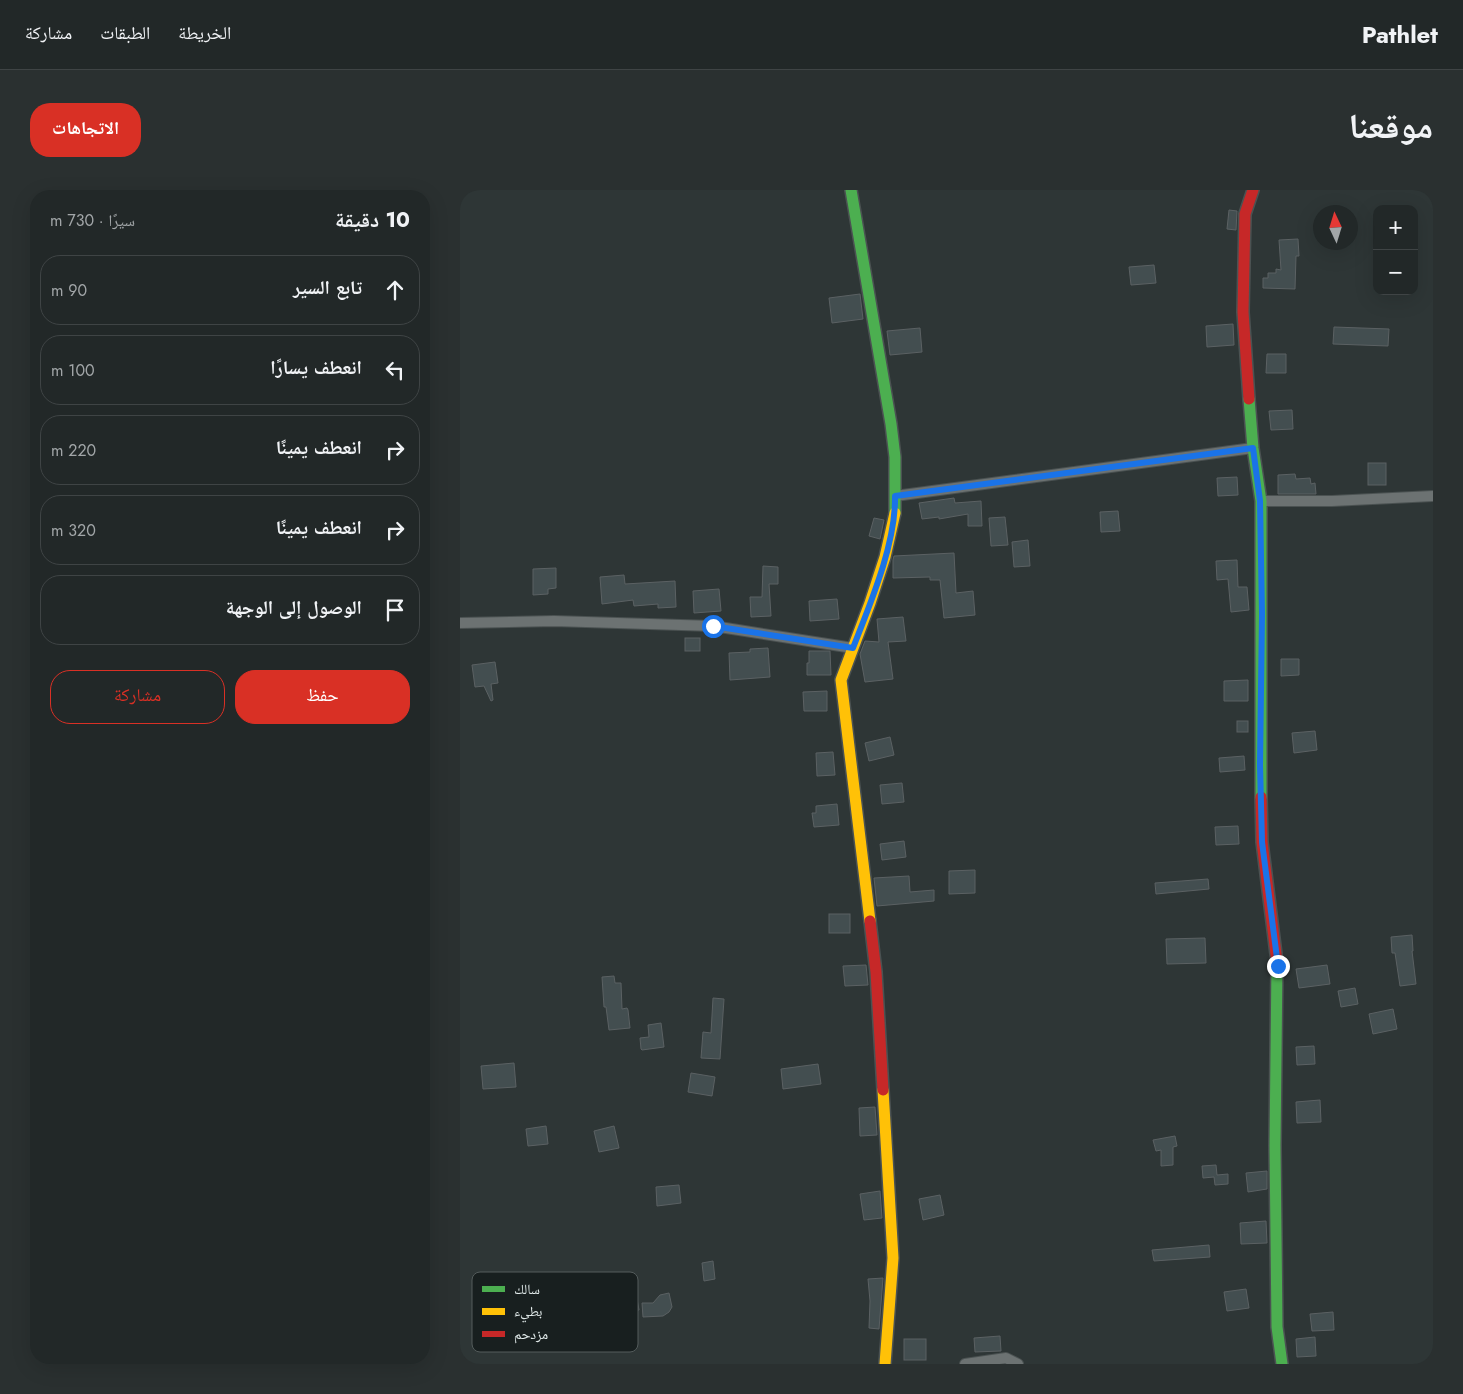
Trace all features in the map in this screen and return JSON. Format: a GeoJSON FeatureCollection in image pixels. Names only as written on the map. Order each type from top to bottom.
{"type":"FeatureCollection","features":[{"type":"Feature","properties":{"kind":"street"},"geometry":{"type":"LineString","coordinates":[[851,190],[891,424],[897,490],[895,496],[896,513],[885,557],[870,603],[840,680],[876,972],[893,1258],[885,1364]]}},
{"type":"Feature","properties":{"kind":"street"},"geometry":{"type":"LineString","coordinates":[[1253,190],[1245,214],[1243,312],[1253,448],[1260,501],[1262,614],[1260,765],[1263,850],[1278,966],[1275,1146],[1278,1327],[1282,1364]]}},
{"type":"Feature","properties":{"kind":"street"},"geometry":{"type":"LineString","coordinates":[[895,496],[1253,448]]}},
{"type":"Feature","properties":{"kind":"street"},"geometry":{"type":"LineString","coordinates":[[1260,501],[1332,501],[1433,496]]}},
{"type":"Feature","properties":{"kind":"street"},"geometry":{"type":"LineString","coordinates":[[460,623],[554,621],[713,626],[853,648]]}},
{"type":"Feature","properties":{"kind":"street"},"geometry":{"type":"LineString","coordinates":[[965,1364],[1006,1358],[1018,1364]]}},
{"type":"Feature","properties":{"kind":"building"},"geometry":{"type":"Polygon","coordinates":[[[1229,210],[1237,211],[1236,230],[1227,229],[1229,210]]]}},
{"type":"Feature","properties":{"kind":"building"},"geometry":{"type":"Polygon","coordinates":[[[1298,239],[1299,256],[1296,256],[1295,289],[1263,288],[1263,278],[1268,278],[1268,273],[1276,273],[1276,269],[1281,270],[1279,240],[1298,239]]]}},
{"type":"Feature","properties":{"kind":"building"},"geometry":{"type":"Polygon","coordinates":[[[1154,265],[1156,283],[1131,285],[1129,267],[1154,265]]]}},
{"type":"Feature","properties":{"kind":"building"},"geometry":{"type":"Polygon","coordinates":[[[860,294],[863,319],[832,323],[829,298],[860,294]]]}},
{"type":"Feature","properties":{"kind":"building"},"geometry":{"type":"Polygon","coordinates":[[[1233,324],[1234,345],[1207,347],[1206,326],[1233,324]]]}},
{"type":"Feature","properties":{"kind":"building"},"geometry":{"type":"Polygon","coordinates":[[[1334,327],[1389,329],[1388,346],[1333,344],[1334,327]]]}},
{"type":"Feature","properties":{"kind":"building"},"geometry":{"type":"Polygon","coordinates":[[[920,328],[922,352],[890,355],[887,331],[920,328]]]}},
{"type":"Feature","properties":{"kind":"building"},"geometry":{"type":"Polygon","coordinates":[[[1267,354],[1286,354],[1286,373],[1266,373],[1267,354]]]}},
{"type":"Feature","properties":{"kind":"building"},"geometry":{"type":"Polygon","coordinates":[[[1292,410],[1293,429],[1271,430],[1269,411],[1292,410]]]}},
{"type":"Feature","properties":{"kind":"building"},"geometry":{"type":"Polygon","coordinates":[[[1368,463],[1386,463],[1386,485],[1368,485],[1368,463]]]}},
{"type":"Feature","properties":{"kind":"building"},"geometry":{"type":"Polygon","coordinates":[[[1295,474],[1296,479],[1310,478],[1311,484],[1315,483],[1316,494],[1278,494],[1278,475],[1295,474]]]}},
{"type":"Feature","properties":{"kind":"building"},"geometry":{"type":"Polygon","coordinates":[[[1237,477],[1238,495],[1218,496],[1217,478],[1237,477]]]}},
{"type":"Feature","properties":{"kind":"building"},"geometry":{"type":"Polygon","coordinates":[[[954,498],[955,503],[981,501],[982,526],[968,526],[968,514],[939,519],[939,517],[922,519],[919,503],[954,498]]]}},
{"type":"Feature","properties":{"kind":"building"},"geometry":{"type":"Polygon","coordinates":[[[1118,511],[1120,531],[1101,532],[1100,512],[1118,511]]]}},
{"type":"Feature","properties":{"kind":"building"},"geometry":{"type":"Polygon","coordinates":[[[1005,517],[1008,545],[991,546],[989,518],[1005,517]]]}},
{"type":"Feature","properties":{"kind":"building"},"geometry":{"type":"Polygon","coordinates":[[[874,518],[884,520],[880,539],[869,536],[874,518]]]}},
{"type":"Feature","properties":{"kind":"building"},"geometry":{"type":"Polygon","coordinates":[[[1028,540],[1030,566],[1014,567],[1012,542],[1028,540]]]}},
{"type":"Feature","properties":{"kind":"building"},"geometry":{"type":"Polygon","coordinates":[[[954,553],[956,593],[973,591],[975,615],[944,618],[940,580],[930,580],[930,577],[893,578],[894,556],[954,553]]]}},
{"type":"Feature","properties":{"kind":"building"},"geometry":{"type":"Polygon","coordinates":[[[1237,560],[1238,587],[1247,587],[1249,610],[1231,612],[1228,579],[1217,580],[1216,561],[1237,560]]]}},
{"type":"Feature","properties":{"kind":"building"},"geometry":{"type":"Polygon","coordinates":[[[763,566],[778,567],[778,584],[769,584],[771,616],[751,617],[750,597],[762,597],[763,566]]]}},
{"type":"Feature","properties":{"kind":"building"},"geometry":{"type":"Polygon","coordinates":[[[556,568],[556,588],[548,589],[548,594],[533,595],[533,569],[556,568]]]}},
{"type":"Feature","properties":{"kind":"building"},"geometry":{"type":"Polygon","coordinates":[[[624,575],[625,584],[675,581],[676,607],[658,608],[658,604],[634,606],[633,600],[602,604],[600,577],[624,575]]]}},
{"type":"Feature","properties":{"kind":"building"},"geometry":{"type":"Polygon","coordinates":[[[719,589],[721,611],[694,613],[693,591],[719,589]]]}},
{"type":"Feature","properties":{"kind":"building"},"geometry":{"type":"Polygon","coordinates":[[[837,599],[839,619],[810,621],[809,601],[837,599]]]}},
{"type":"Feature","properties":{"kind":"building"},"geometry":{"type":"Polygon","coordinates":[[[903,617],[906,641],[888,642],[893,679],[865,682],[860,654],[865,641],[879,642],[877,619],[903,617]]]}},
{"type":"Feature","properties":{"kind":"building"},"geometry":{"type":"Polygon","coordinates":[[[685,638],[700,638],[700,651],[685,651],[685,638]]]}},
{"type":"Feature","properties":{"kind":"building"},"geometry":{"type":"Polygon","coordinates":[[[768,648],[770,677],[730,680],[729,653],[750,652],[750,649],[768,648]]]}},
{"type":"Feature","properties":{"kind":"building"},"geometry":{"type":"Polygon","coordinates":[[[809,651],[830,651],[831,675],[807,675],[809,651]]]}},
{"type":"Feature","properties":{"kind":"building"},"geometry":{"type":"Polygon","coordinates":[[[1281,659],[1299,659],[1299,675],[1281,676],[1281,659]]]}},
{"type":"Feature","properties":{"kind":"building"},"geometry":{"type":"Polygon","coordinates":[[[495,662],[498,683],[491,684],[493,700],[491,701],[484,686],[475,687],[472,665],[495,662]]]}},
{"type":"Feature","properties":{"kind":"building"},"geometry":{"type":"Polygon","coordinates":[[[1248,680],[1248,701],[1224,701],[1224,681],[1248,680]]]}},
{"type":"Feature","properties":{"kind":"building"},"geometry":{"type":"Polygon","coordinates":[[[827,691],[827,711],[804,711],[803,692],[827,691]]]}},
{"type":"Feature","properties":{"kind":"building"},"geometry":{"type":"Polygon","coordinates":[[[1237,721],[1248,721],[1248,732],[1237,732],[1237,721]]]}},
{"type":"Feature","properties":{"kind":"building"},"geometry":{"type":"Polygon","coordinates":[[[1315,731],[1317,750],[1294,753],[1292,733],[1315,731]]]}},
{"type":"Feature","properties":{"kind":"building"},"geometry":{"type":"Polygon","coordinates":[[[890,737],[894,755],[869,761],[865,743],[890,737]]]}},
{"type":"Feature","properties":{"kind":"building"},"geometry":{"type":"Polygon","coordinates":[[[833,752],[835,775],[817,776],[816,753],[833,752]]]}},
{"type":"Feature","properties":{"kind":"building"},"geometry":{"type":"Polygon","coordinates":[[[1244,756],[1245,770],[1220,772],[1219,758],[1244,756]]]}},
{"type":"Feature","properties":{"kind":"building"},"geometry":{"type":"Polygon","coordinates":[[[902,783],[904,802],[882,804],[880,785],[902,783]]]}},
{"type":"Feature","properties":{"kind":"building"},"geometry":{"type":"Polygon","coordinates":[[[837,804],[839,825],[814,827],[812,813],[816,813],[816,806],[837,804]]]}},
{"type":"Feature","properties":{"kind":"building"},"geometry":{"type":"Polygon","coordinates":[[[1238,826],[1239,844],[1216,845],[1215,827],[1238,826]]]}},
{"type":"Feature","properties":{"kind":"building"},"geometry":{"type":"Polygon","coordinates":[[[904,841],[906,857],[882,860],[880,844],[904,841]]]}},
{"type":"Feature","properties":{"kind":"building"},"geometry":{"type":"Polygon","coordinates":[[[975,870],[975,893],[949,894],[949,871],[975,870]]]}},
{"type":"Feature","properties":{"kind":"building"},"geometry":{"type":"Polygon","coordinates":[[[909,876],[910,892],[934,890],[934,901],[877,906],[874,878],[909,876]]]}},
{"type":"Feature","properties":{"kind":"building"},"geometry":{"type":"Polygon","coordinates":[[[1208,879],[1209,889],[1156,894],[1155,883],[1208,879]]]}},
{"type":"Feature","properties":{"kind":"building"},"geometry":{"type":"Polygon","coordinates":[[[829,914],[850,914],[850,933],[829,933],[829,914]]]}},
{"type":"Feature","properties":{"kind":"building"},"geometry":{"type":"Polygon","coordinates":[[[1412,935],[1416,984],[1400,986],[1395,953],[1392,953],[1391,937],[1412,935]]]}},
{"type":"Feature","properties":{"kind":"building"},"geometry":{"type":"Polygon","coordinates":[[[1205,938],[1206,963],[1167,964],[1166,939],[1205,938]]]}},
{"type":"Feature","properties":{"kind":"building"},"geometry":{"type":"Polygon","coordinates":[[[866,965],[868,985],[845,986],[843,966],[866,965]]]}},
{"type":"Feature","properties":{"kind":"building"},"geometry":{"type":"Polygon","coordinates":[[[1327,965],[1330,984],[1299,988],[1296,969],[1327,965]]]}},
{"type":"Feature","properties":{"kind":"building"},"geometry":{"type":"Polygon","coordinates":[[[614,976],[615,983],[621,983],[622,1009],[627,1008],[628,1010],[630,1028],[609,1030],[606,1007],[604,1007],[602,977],[614,976]]]}},
{"type":"Feature","properties":{"kind":"building"},"geometry":{"type":"Polygon","coordinates":[[[1355,988],[1358,1004],[1341,1007],[1338,991],[1355,988]]]}},
{"type":"Feature","properties":{"kind":"building"},"geometry":{"type":"Polygon","coordinates":[[[713,998],[724,999],[720,1059],[701,1058],[703,1032],[711,1033],[713,998]]]}},
{"type":"Feature","properties":{"kind":"building"},"geometry":{"type":"Polygon","coordinates":[[[1393,1009],[1397,1029],[1373,1034],[1369,1014],[1393,1009]]]}},
{"type":"Feature","properties":{"kind":"building"},"geometry":{"type":"Polygon","coordinates":[[[661,1023],[664,1047],[642,1050],[640,1038],[649,1037],[648,1025],[661,1023]]]}},
{"type":"Feature","properties":{"kind":"building"},"geometry":{"type":"Polygon","coordinates":[[[1314,1046],[1315,1064],[1297,1065],[1296,1047],[1314,1046]]]}},
{"type":"Feature","properties":{"kind":"building"},"geometry":{"type":"Polygon","coordinates":[[[514,1063],[516,1087],[483,1089],[481,1066],[514,1063]]]}},
{"type":"Feature","properties":{"kind":"building"},"geometry":{"type":"Polygon","coordinates":[[[818,1064],[821,1084],[783,1089],[781,1069],[818,1064]]]}},
{"type":"Feature","properties":{"kind":"building"},"geometry":{"type":"Polygon","coordinates":[[[691,1073],[715,1077],[712,1096],[688,1092],[691,1073]]]}},
{"type":"Feature","properties":{"kind":"building"},"geometry":{"type":"Polygon","coordinates":[[[1320,1100],[1321,1122],[1297,1123],[1296,1102],[1320,1100]]]}},
{"type":"Feature","properties":{"kind":"building"},"geometry":{"type":"Polygon","coordinates":[[[875,1107],[877,1135],[860,1136],[859,1108],[875,1107]]]}},
{"type":"Feature","properties":{"kind":"building"},"geometry":{"type":"Polygon","coordinates":[[[546,1126],[548,1144],[528,1146],[526,1129],[546,1126]]]}},
{"type":"Feature","properties":{"kind":"building"},"geometry":{"type":"Polygon","coordinates":[[[614,1126],[619,1148],[599,1152],[594,1131],[614,1126]]]}},
{"type":"Feature","properties":{"kind":"building"},"geometry":{"type":"Polygon","coordinates":[[[1175,1136],[1177,1146],[1173,1147],[1173,1165],[1161,1166],[1161,1150],[1156,1151],[1153,1140],[1175,1136]]]}},
{"type":"Feature","properties":{"kind":"building"},"geometry":{"type":"Polygon","coordinates":[[[1216,1165],[1217,1175],[1228,1174],[1228,1184],[1215,1185],[1214,1177],[1203,1178],[1202,1166],[1216,1165]]]}},
{"type":"Feature","properties":{"kind":"building"},"geometry":{"type":"Polygon","coordinates":[[[1267,1171],[1267,1189],[1248,1192],[1246,1173],[1267,1171]]]}},
{"type":"Feature","properties":{"kind":"building"},"geometry":{"type":"Polygon","coordinates":[[[679,1185],[681,1203],[657,1206],[656,1187],[679,1185]]]}},
{"type":"Feature","properties":{"kind":"building"},"geometry":{"type":"Polygon","coordinates":[[[880,1191],[882,1218],[864,1220],[860,1194],[880,1191]]]}},
{"type":"Feature","properties":{"kind":"building"},"geometry":{"type":"Polygon","coordinates":[[[940,1195],[944,1215],[923,1220],[919,1199],[940,1195]]]}},
{"type":"Feature","properties":{"kind":"building"},"geometry":{"type":"Polygon","coordinates":[[[1266,1221],[1267,1243],[1241,1244],[1240,1223],[1266,1221]]]}},
{"type":"Feature","properties":{"kind":"building"},"geometry":{"type":"Polygon","coordinates":[[[1209,1245],[1210,1257],[1154,1261],[1152,1250],[1209,1245]]]}},
{"type":"Feature","properties":{"kind":"building"},"geometry":{"type":"Polygon","coordinates":[[[713,1261],[715,1279],[704,1281],[702,1263],[713,1261]]]}},
{"type":"Feature","properties":{"kind":"building"},"geometry":{"type":"Polygon","coordinates":[[[883,1278],[879,1329],[869,1328],[870,1301],[868,1279],[883,1278]]]}},
{"type":"Feature","properties":{"kind":"building"},"geometry":{"type":"Polygon","coordinates":[[[1246,1289],[1249,1308],[1227,1311],[1224,1292],[1246,1289]]]}},
{"type":"Feature","properties":{"kind":"building"},"geometry":{"type":"Polygon","coordinates":[[[669,1293],[672,1307],[669,1312],[663,1316],[643,1317],[642,1303],[653,1303],[660,1295],[669,1293]]]}},
{"type":"Feature","properties":{"kind":"building"},"geometry":{"type":"Polygon","coordinates":[[[1333,1312],[1334,1330],[1312,1331],[1310,1314],[1333,1312]]]}},
{"type":"Feature","properties":{"kind":"building"},"geometry":{"type":"Polygon","coordinates":[[[1000,1336],[1001,1351],[975,1352],[974,1338],[1000,1336]]]}},
{"type":"Feature","properties":{"kind":"building"},"geometry":{"type":"Polygon","coordinates":[[[1315,1337],[1316,1356],[1297,1357],[1296,1339],[1315,1337]]]}},
{"type":"Feature","properties":{"kind":"building"},"geometry":{"type":"Polygon","coordinates":[[[904,1339],[926,1339],[926,1360],[904,1360],[904,1339]]]}},
{"type":"Feature","properties":{"kind":"traffic: fast"},"geometry":{"type":"LineString","coordinates":[[851,190],[891,424],[895,457],[895,513]]}},
{"type":"Feature","properties":{"kind":"traffic: fast"},"geometry":{"type":"LineString","coordinates":[[1249,399],[1253,448],[1261,501],[1261,797]]}},
{"type":"Feature","properties":{"kind":"traffic: fast"},"geometry":{"type":"LineString","coordinates":[[1277,962],[1275,1146],[1277,1327],[1282,1364]]}},
{"type":"Feature","properties":{"kind":"traffic: slow"},"geometry":{"type":"LineString","coordinates":[[870,921],[841,680],[885,557],[895,513]]}},
{"type":"Feature","properties":{"kind":"traffic: slow"},"geometry":{"type":"LineString","coordinates":[[883,1090],[893,1258],[885,1364]]}},
{"type":"Feature","properties":{"kind":"traffic: jam"},"geometry":{"type":"LineString","coordinates":[[1249,399],[1243,312],[1245,214],[1253,190]]}},
{"type":"Feature","properties":{"kind":"traffic: jam"},"geometry":{"type":"LineString","coordinates":[[1261,797],[1262,842],[1277,962]]}},
{"type":"Feature","properties":{"kind":"traffic: jam"},"geometry":{"type":"LineString","coordinates":[[870,921],[876,972],[883,1090]]}},
{"type":"Feature","properties":{"kind":"route"},"geometry":{"type":"LineString","coordinates":[[713,626],[853,648],[885,557],[896,513],[895,496],[1253,448],[1260,501],[1262,614],[1260,765],[1262,842],[1278,966]]}}]}
